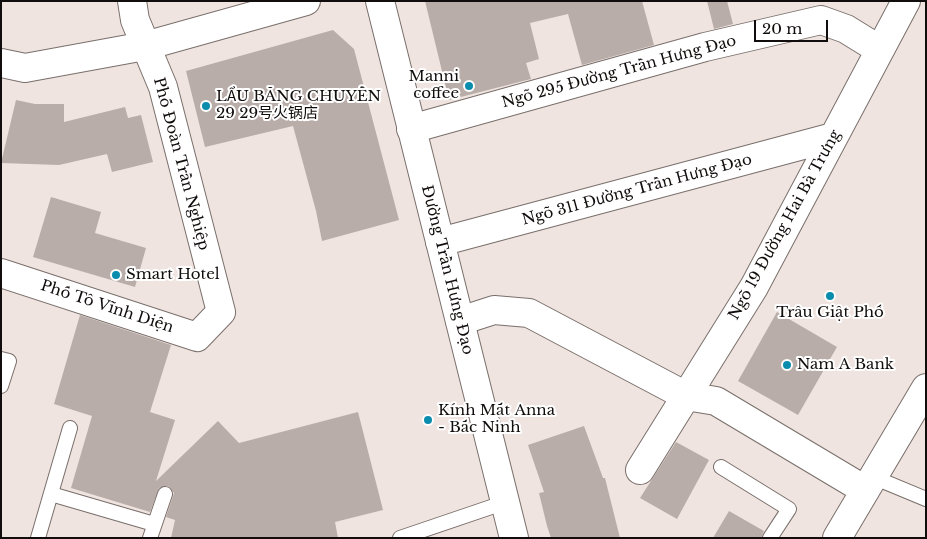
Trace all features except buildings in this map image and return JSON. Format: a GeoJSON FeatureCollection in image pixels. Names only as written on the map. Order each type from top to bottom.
{"type":"FeatureCollection","features":[{"type":"Feature","properties":{"kind":"street","name":"Phố Đoàn Trần Nghiệp"},"geometry":{"type":"LineString","coordinates":[[132,1],[135,20],[144,46],[163,87],[220,312],[209,325]]}},
{"type":"Feature","properties":{"kind":"street"},"geometry":{"type":"LineString","coordinates":[[1,63],[25,68],[144,46],[306,1]]}},
{"type":"Feature","properties":{"kind":"street","name":"Đường Trần Hưng Đạo"},"geometry":{"type":"LineString","coordinates":[[380,1],[514,538]]}},
{"type":"Feature","properties":{"kind":"street","name":"Ngõ 19 Đường Hai Bà Trưng"},"geometry":{"type":"LineString","coordinates":[[640,470],[754,287],[906,1]]}},
{"type":"Feature","properties":{"kind":"street","name":"Ngõ 295 Đường Trần Hưng Đạo"},"geometry":{"type":"LineString","coordinates":[[411,130],[705,47],[821,20],[846,29],[880,50]]}},
{"type":"Feature","properties":{"kind":"street","name":"Ngõ 311 Đường Trần Hưng Đạo"},"geometry":{"type":"LineString","coordinates":[[440,242],[833,138]]}},
{"type":"Feature","properties":{"kind":"street","name":"Phố Tô Vĩnh Diện"},"geometry":{"type":"LineString","coordinates":[[1,273],[198,337],[209,325]]}},
{"type":"Feature","properties":{"kind":"street"},"geometry":{"type":"LineString","coordinates":[[460,321],[494,310],[529,313],[686,396],[716,401],[869,484]]}},
{"type":"Feature","properties":{"kind":"street"},"geometry":{"type":"LineString","coordinates":[[836,538],[923,398]]}},
{"type":"Feature","properties":{"kind":"lane"},"geometry":{"type":"LineString","coordinates":[[1,359],[9,361],[1,386]]}},
{"type":"Feature","properties":{"kind":"lane"},"geometry":{"type":"LineString","coordinates":[[38,538],[70,428]]}},
{"type":"Feature","properties":{"kind":"lane"},"geometry":{"type":"LineString","coordinates":[[721,468],[789,509],[770,538]]}},
{"type":"Feature","properties":{"kind":"lane"},"geometry":{"type":"LineString","coordinates":[[869,484],[926,499]]}},
{"type":"Feature","properties":{"kind":"lane"},"geometry":{"type":"LineString","coordinates":[[51,494],[154,524]]}},
{"type":"Feature","properties":{"kind":"lane"},"geometry":{"type":"LineString","coordinates":[[150,538],[164,494]]}},
{"type":"Feature","properties":{"kind":"lane"},"geometry":{"type":"LineString","coordinates":[[400,538],[506,502]]}},
{"type":"Feature","properties":{"kind":"place","name":"Manni coffee"},"geometry":{"type":"Point","coordinates":[469,86]}},
{"type":"Feature","properties":{"kind":"place","name":"LẨU BĂNG CHUYỀN 29 29号火锅店"},"geometry":{"type":"Point","coordinates":[206,106]}},
{"type":"Feature","properties":{"kind":"place","name":"Smart Hotel"},"geometry":{"type":"Point","coordinates":[116,275]}},
{"type":"Feature","properties":{"kind":"place","name":"Trâu Giật Phố"},"geometry":{"type":"Point","coordinates":[830,296]}},
{"type":"Feature","properties":{"kind":"place","name":"Nam A Bank"},"geometry":{"type":"Point","coordinates":[787,365]}},
{"type":"Feature","properties":{"kind":"place","name":"Kính Mắt Anna - Bắc Ninh"},"geometry":{"type":"Point","coordinates":[428,420]}}]}
